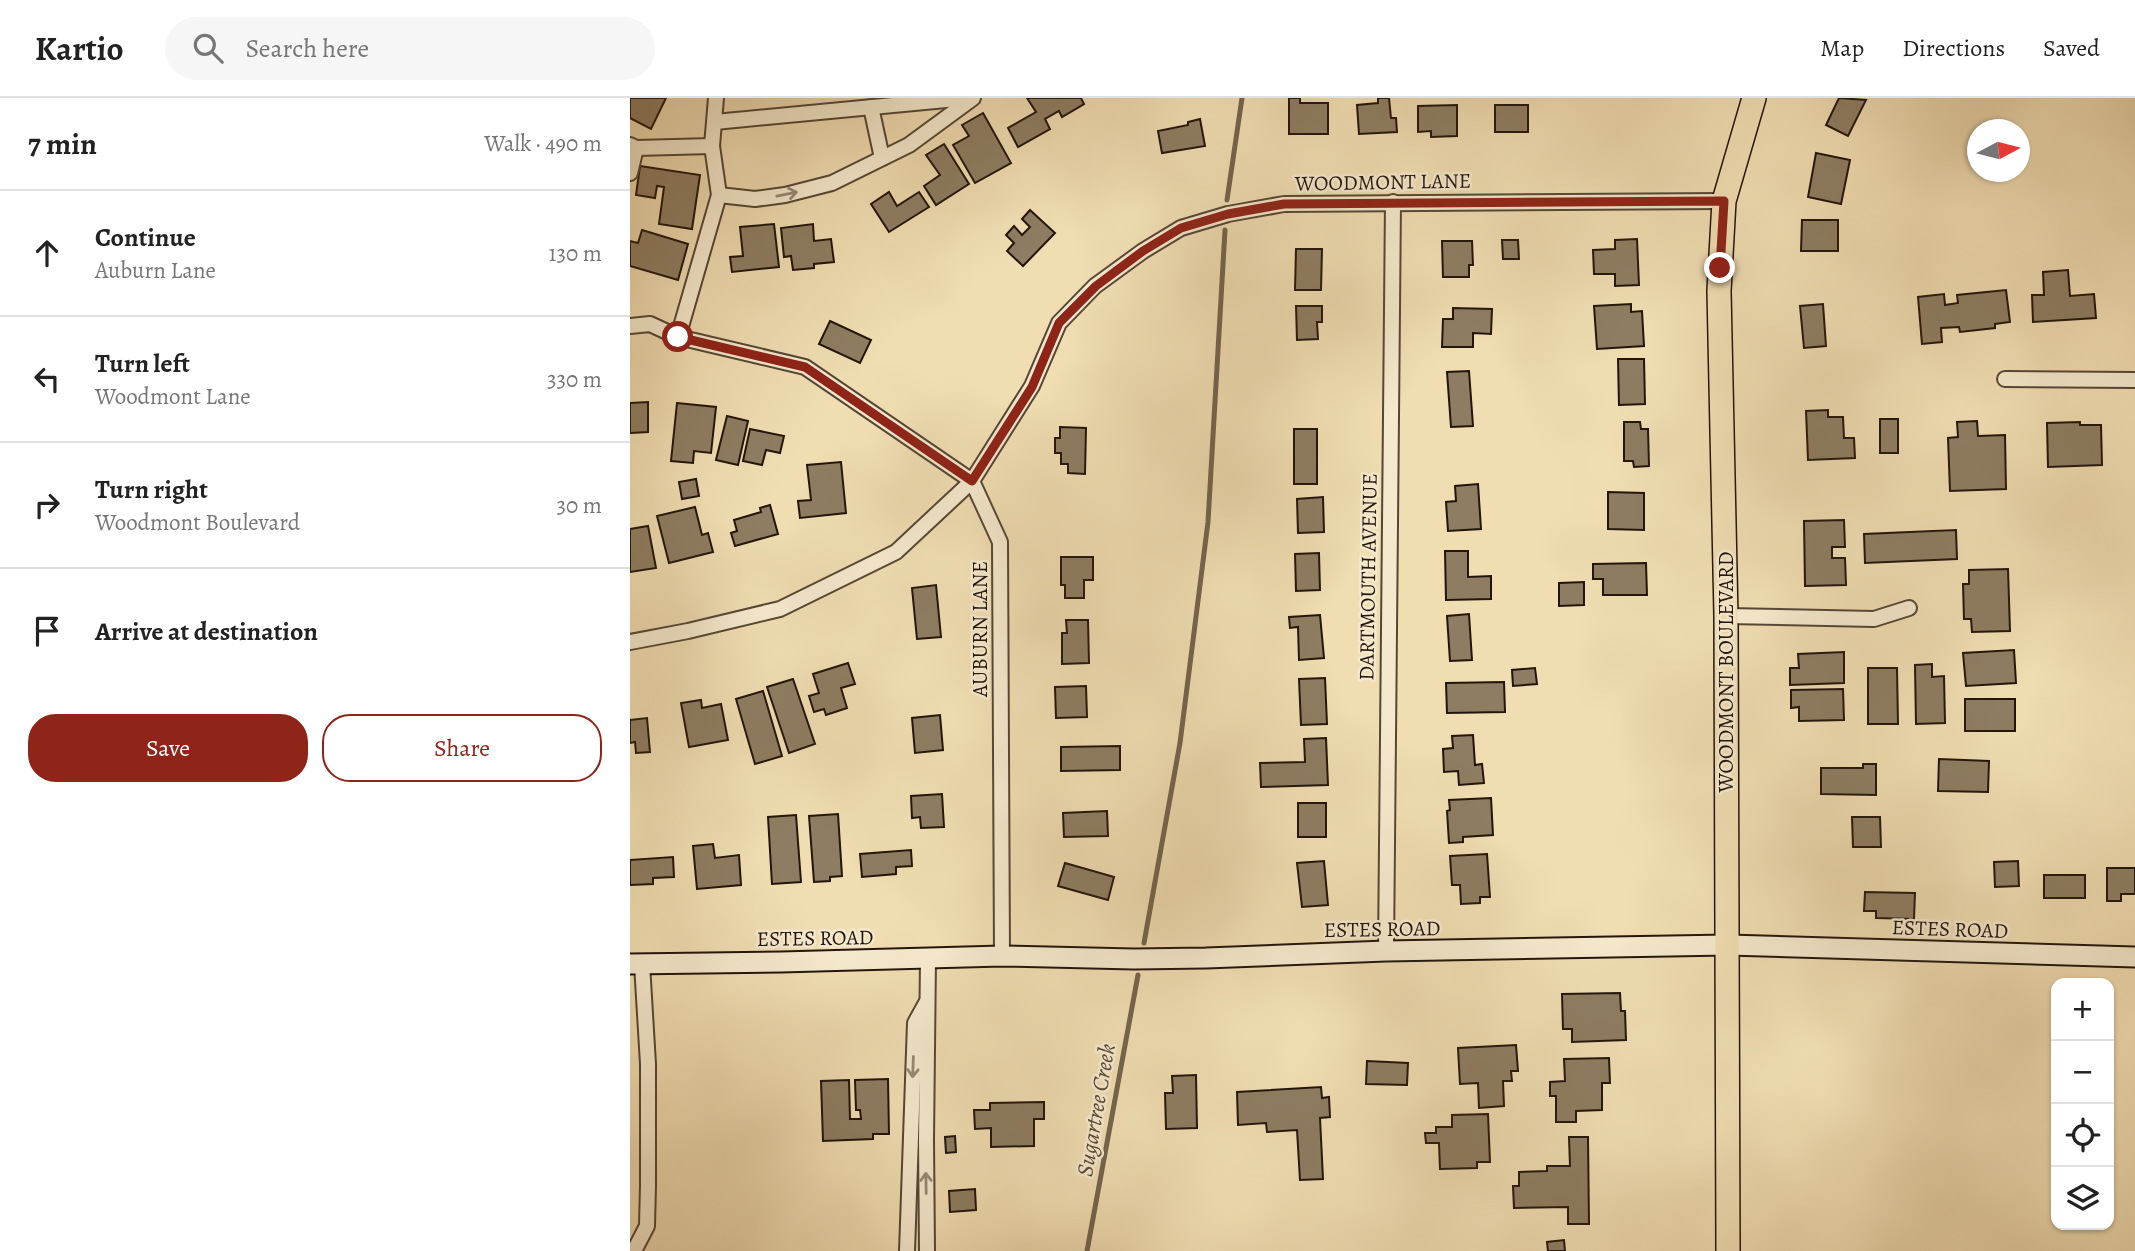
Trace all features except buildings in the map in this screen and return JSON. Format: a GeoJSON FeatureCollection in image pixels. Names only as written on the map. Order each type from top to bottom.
{"type":"FeatureCollection","features":[{"type":"Feature","properties":{"kind":"main road","name":"WOODMONT BOULEVARD"},"geometry":{"type":"LineString","coordinates":[[1728,1251],[1726,616],[1719,291],[1724,201],[1754,98]]}},
{"type":"Feature","properties":{"kind":"main road","name":"ESTES ROAD"},"geometry":{"type":"LineString","coordinates":[[636,964],[1002,956],[1206,958],[1386,951],[1727,945],[2135,957]]}},
{"type":"Feature","properties":{"kind":"street"},"geometry":{"type":"LineString","coordinates":[[678,337],[719,195],[712,146],[716,98]]}},
{"type":"Feature","properties":{"kind":"street"},"geometry":{"type":"LineString","coordinates":[[715,122],[967,98]]}},
{"type":"Feature","properties":{"kind":"street"},"geometry":{"type":"LineString","coordinates":[[719,195],[755,199],[785,195],[832,183],[909,145],[973,98]]}},
{"type":"Feature","properties":{"kind":"street"},"geometry":{"type":"LineString","coordinates":[[871,107],[882,158]]}},
{"type":"Feature","properties":{"kind":"street"},"geometry":{"type":"LineString","coordinates":[[630,173],[633,147],[712,146]]}},
{"type":"Feature","properties":{"kind":"street","name":"WOODMONT LANE"},"geometry":{"type":"LineString","coordinates":[[630,642],[780,609],[896,552],[972,481],[1032,387],[1059,323],[1096,286],[1143,251],[1181,228],[1228,214],[1284,204],[1724,201]]}},
{"type":"Feature","properties":{"kind":"street","name":"DARTMOUTH AVENUE"},"geometry":{"type":"LineString","coordinates":[[1386,951],[1394,202]]}},
{"type":"Feature","properties":{"kind":"street"},"geometry":{"type":"LineString","coordinates":[[630,326],[650,324],[678,337],[805,367],[972,481]]}},
{"type":"Feature","properties":{"kind":"street"},"geometry":{"type":"LineString","coordinates":[[2005,379],[2135,380]]}},
{"type":"Feature","properties":{"kind":"street","name":"AUBURN LANE"},"geometry":{"type":"LineString","coordinates":[[972,481],[1000,542],[1002,956]]}},
{"type":"Feature","properties":{"kind":"street"},"geometry":{"type":"LineString","coordinates":[[1726,616],[1874,619],[1909,608]]}},
{"type":"Feature","properties":{"kind":"street"},"geometry":{"type":"LineString","coordinates":[[926,1001],[915,1023],[907,1248],[927,1248],[928,959]]}},
{"type":"Feature","properties":{"kind":"street"},"geometry":{"type":"LineString","coordinates":[[634,1251],[647,1226],[648,1199],[648,1064],[636,964]]}},
{"type":"Feature","properties":{"kind":"street"},"geometry":{"type":"LineString","coordinates":[[910,1140],[926,1140]]}},
{"type":"Feature","properties":{"kind":"waterway"},"geometry":{"type":"LineString","coordinates":[[1227,200],[1242,98]]}},
{"type":"Feature","properties":{"kind":"waterway"},"geometry":{"type":"LineString","coordinates":[[1144,943],[1180,743],[1208,522],[1225,230]]}},
{"type":"Feature","properties":{"kind":"waterway","name":"Sugartree Creek"},"geometry":{"type":"LineString","coordinates":[[1087,1251],[1138,975]]}},
{"type":"Feature","properties":{"kind":"route"},"geometry":{"type":"LineString","coordinates":[[678,337],[805,367],[972,481],[1032,387],[1059,323],[1096,286],[1143,251],[1181,228],[1225,215],[1284,204],[1724,201],[1720,268]]}}]}
